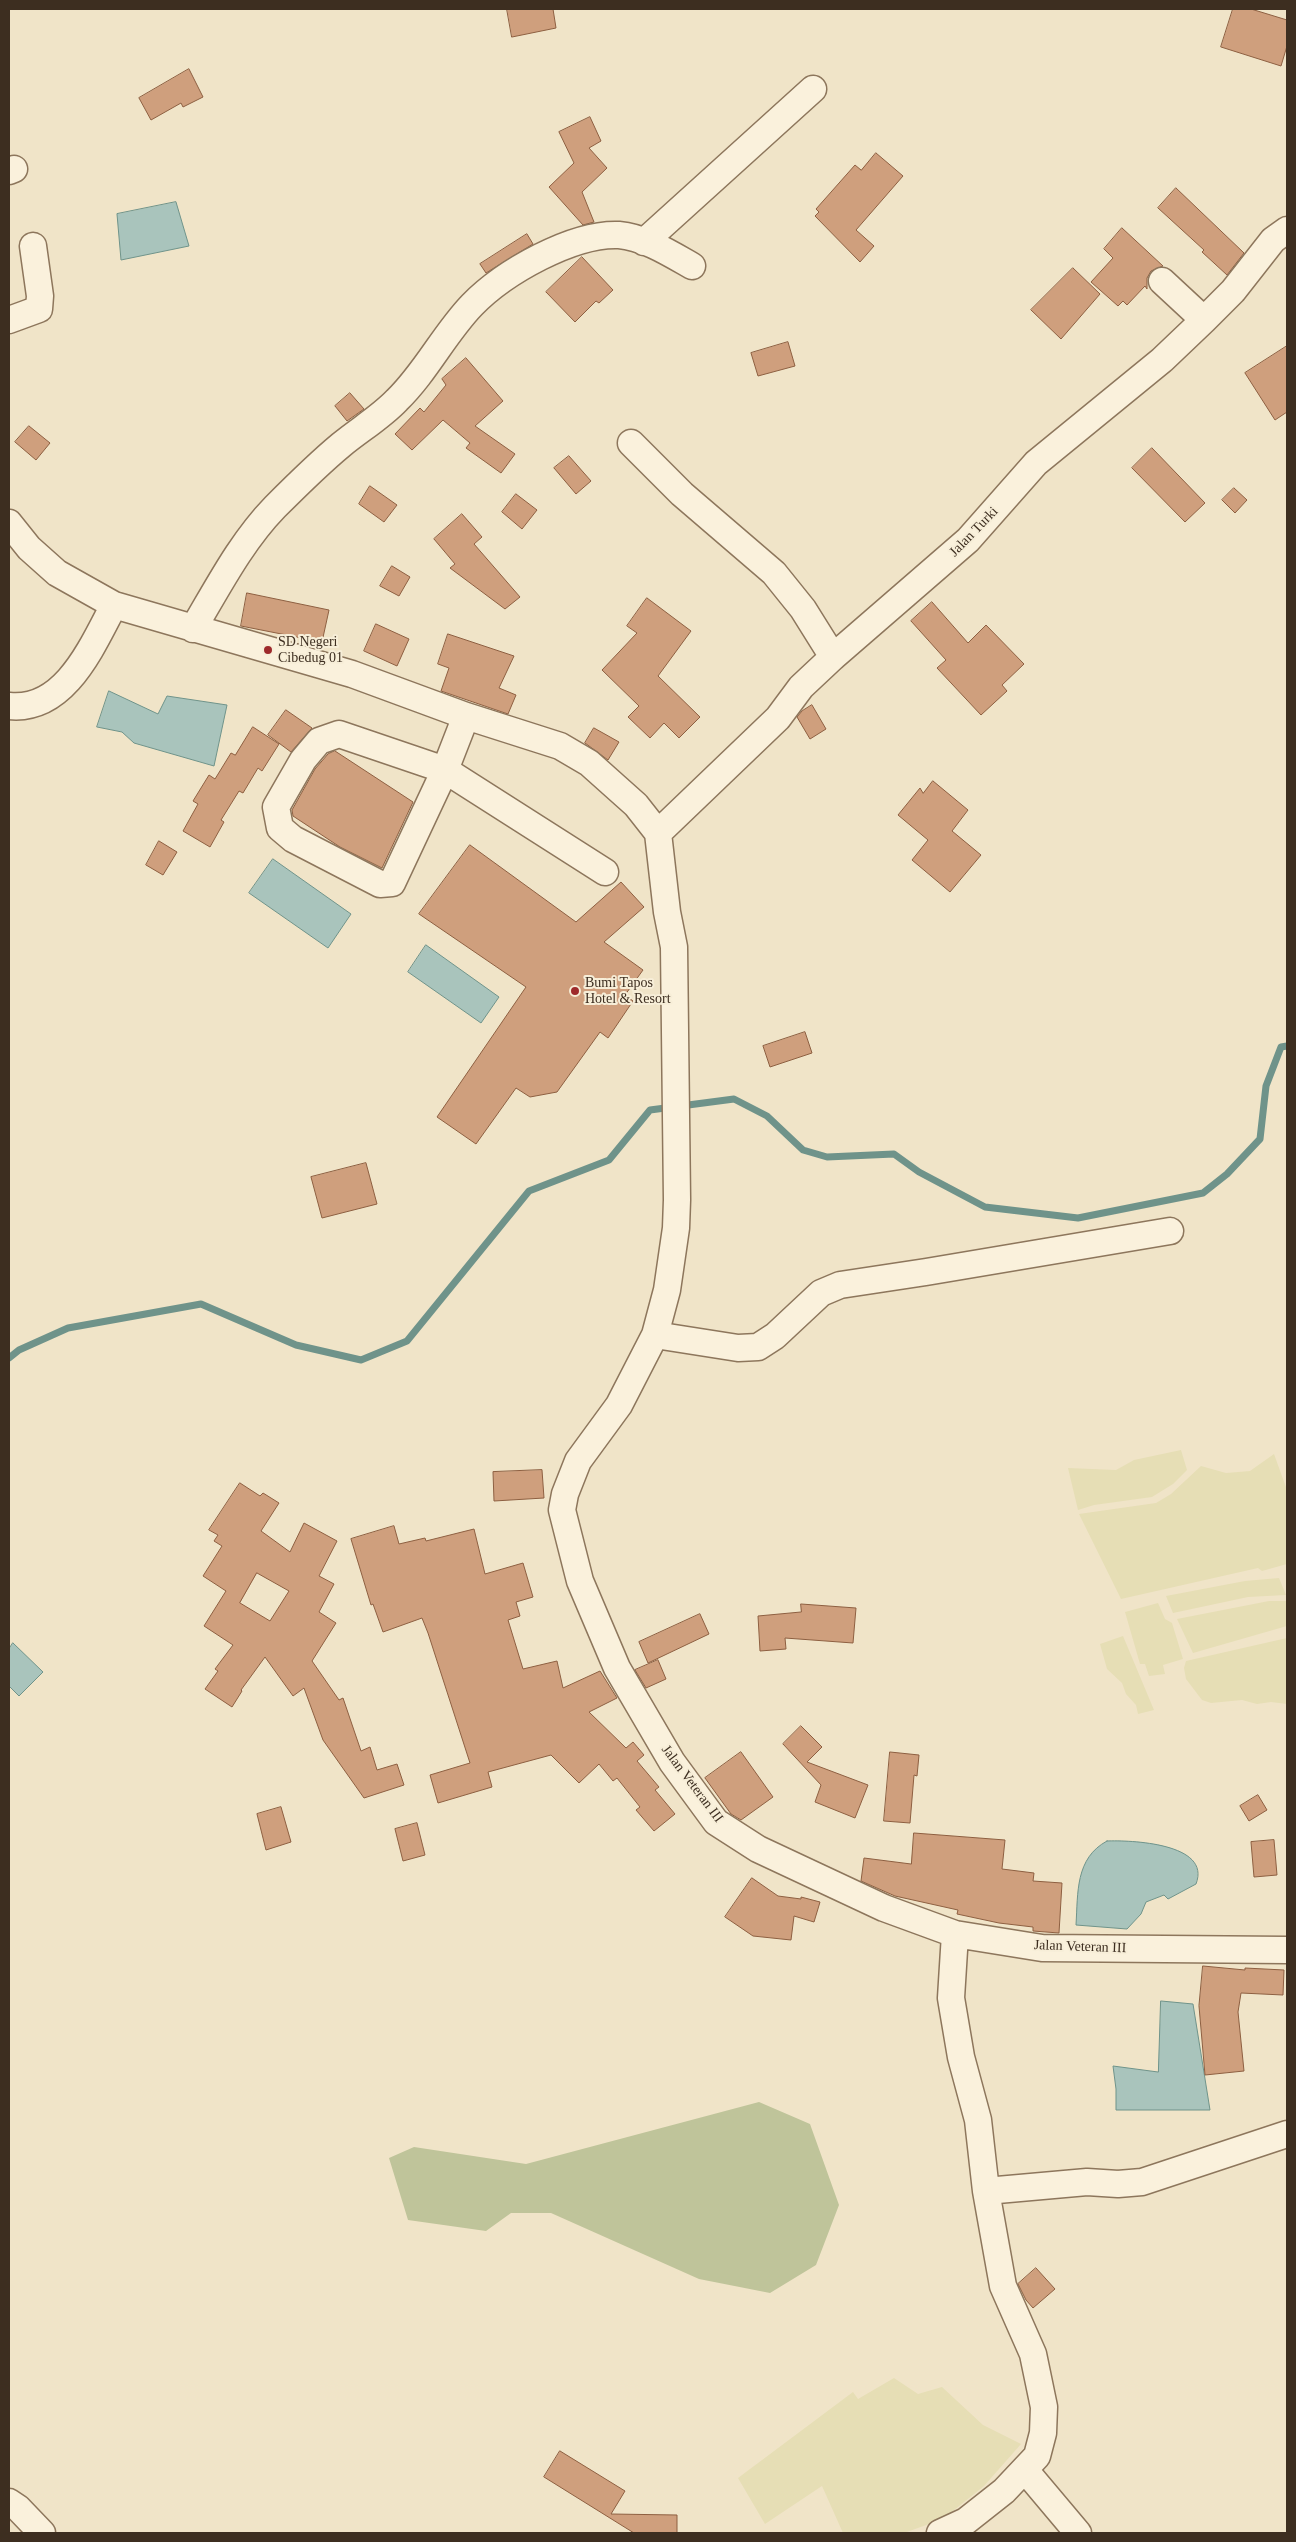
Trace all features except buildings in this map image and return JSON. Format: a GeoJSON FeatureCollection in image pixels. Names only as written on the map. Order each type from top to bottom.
{"type":"FeatureCollection","features":[{"type":"Feature","properties":{"kind":"street"},"geometry":{"type":"LineString","coordinates":[[644,242],[813,89]]}},
{"type":"Feature","properties":{"kind":"street","name":"Jalan Turki"},"geometry":{"type":"LineString","coordinates":[[658,833],[778,718],[801,687],[833,656],[968,540],[1036,463],[1162,360],[1204,320],[1233,291],[1274,240],[1287,230]]}},
{"type":"Feature","properties":{"kind":"street"},"geometry":{"type":"LineString","coordinates":[[193,629],[246,542],[274,508],[340,446],[396,401],[414,382],[472,304],[508,277],[565,245],[596,236],[620,235],[644,242],[668,252],[692,266]]}},
{"type":"Feature","properties":{"kind":"street"},"geometry":{"type":"LineString","coordinates":[[9,320],[39,309],[40,296],[33,246]]}},
{"type":"Feature","properties":{"kind":"street"},"geometry":{"type":"LineString","coordinates":[[1162,281],[1204,320]]}},
{"type":"Feature","properties":{"kind":"street"},"geometry":{"type":"LineString","coordinates":[[631,443],[682,494],[774,573],[803,609],[833,656]]}},
{"type":"Feature","properties":{"kind":"street"},"geometry":{"type":"LineString","coordinates":[[9,523],[29,548],[57,573],[114,605],[352,674],[466,716],[560,746],[589,762],[636,805],[658,833]]}},
{"type":"Feature","properties":{"kind":"street"},"geometry":{"type":"LineString","coordinates":[[9,706],[37,704],[69,681],[88,652],[114,605]]}},
{"type":"Feature","properties":{"kind":"street"},"geometry":{"type":"LineString","coordinates":[[466,716],[445,770],[392,883],[380,884],[293,839],[280,828],[276,807],[303,760],[319,741],[339,734],[445,770],[604,872]]}},
{"type":"Feature","properties":{"kind":"street","name":"Jalan Veteran III"},"geometry":{"type":"LineString","coordinates":[[658,833],[667,912],[674,947],[676,1228],[667,1290],[655,1334],[619,1405],[578,1461],[565,1494],[562,1510],[580,1581],[617,1668],[672,1762],[716,1822],[758,1849],[884,1908],[955,1934],[1042,1948],[1287,1950]]}},
{"type":"Feature","properties":{"kind":"street"},"geometry":{"type":"LineString","coordinates":[[655,1334],[738,1348],[758,1347],[775,1336],[821,1293],[840,1284],[926,1272],[1170,1231]]}},
{"type":"Feature","properties":{"kind":"street"},"geometry":{"type":"LineString","coordinates":[[940,2533],[966,2521],[986,2507],[1025,2470],[1036,2456],[1044,2433],[1044,2407],[1033,2354],[1003,2286],[986,2191],[978,2120],[960,2057],[951,1998],[955,1934]]}},
{"type":"Feature","properties":{"kind":"street"},"geometry":{"type":"LineString","coordinates":[[986,2191],[1087,2182],[1118,2184],[1142,2182],[1287,2134]]}},
{"type":"Feature","properties":{"kind":"street"},"geometry":{"type":"LineString","coordinates":[[1025,2470],[1078,2533]]}},
{"type":"Feature","properties":{"kind":"street"},"geometry":{"type":"LineString","coordinates":[[9,2502],[18,2508],[42,2533]]}},
{"type":"Feature","properties":{"kind":"shaded area"},"geometry":{"type":"Polygon","coordinates":[[[1181,1450],[1187,1470],[1173,1484],[1152,1497],[1094,1505],[1078,1510],[1068,1468],[1116,1470],[1134,1460],[1181,1450]]]}},
{"type":"Feature","properties":{"kind":"shaded area"},"geometry":{"type":"Polygon","coordinates":[[[1274,1454],[1287,1490],[1287,1564],[1262,1571],[1258,1568],[1121,1599],[1079,1514],[1156,1503],[1171,1494],[1201,1466],[1226,1473],[1250,1471],[1274,1454]]]}},
{"type":"Feature","properties":{"kind":"shaded area"},"geometry":{"type":"Polygon","coordinates":[[[1279,1578],[1286,1595],[1248,1597],[1173,1613],[1166,1596],[1245,1581],[1279,1578]]]}},
{"type":"Feature","properties":{"kind":"shaded area"},"geometry":{"type":"Polygon","coordinates":[[[1269,1601],[1286,1601],[1287,1626],[1193,1653],[1177,1619],[1269,1601]]]}},
{"type":"Feature","properties":{"kind":"shaded area"},"geometry":{"type":"Polygon","coordinates":[[[1158,1603],[1165,1619],[1172,1623],[1183,1659],[1163,1665],[1165,1674],[1149,1676],[1145,1664],[1140,1664],[1125,1612],[1158,1603]]]}},
{"type":"Feature","properties":{"kind":"shaded area"},"geometry":{"type":"Polygon","coordinates":[[[1123,1636],[1154,1710],[1138,1714],[1136,1705],[1126,1694],[1122,1683],[1107,1669],[1100,1644],[1123,1636]]]}},
{"type":"Feature","properties":{"kind":"shaded area"},"geometry":{"type":"Polygon","coordinates":[[[1287,1638],[1287,1704],[1271,1702],[1257,1704],[1242,1700],[1211,1703],[1202,1700],[1186,1679],[1184,1668],[1186,1661],[1287,1638]]]}},
{"type":"Feature","properties":{"kind":"shaded area"},"geometry":{"type":"Polygon","coordinates":[[[894,2378],[918,2394],[942,2387],[983,2425],[1021,2444],[984,2486],[943,2519],[904,2533],[843,2533],[822,2486],[765,2524],[738,2478],[853,2392],[858,2399],[894,2378]]]}},
{"type":"Feature","properties":{"kind":"green space"},"geometry":{"type":"Polygon","coordinates":[[[759,2102],[810,2124],[839,2205],[816,2265],[770,2293],[699,2279],[551,2213],[511,2213],[486,2231],[408,2220],[389,2158],[414,2147],[526,2164],[759,2102]]]}},
{"type":"Feature","properties":{"kind":"water"},"geometry":{"type":"Polygon","coordinates":[[[176,202],[189,246],[121,260],[117,214],[176,202]]]}},
{"type":"Feature","properties":{"kind":"water"},"geometry":{"type":"Polygon","coordinates":[[[109,691],[158,714],[167,696],[227,705],[214,766],[134,743],[122,732],[97,727],[109,691]]]}},
{"type":"Feature","properties":{"kind":"water"},"geometry":{"type":"Polygon","coordinates":[[[273,859],[351,914],[328,948],[249,893],[273,859]]]}},
{"type":"Feature","properties":{"kind":"water"},"geometry":{"type":"Polygon","coordinates":[[[426,945],[499,997],[481,1023],[408,972],[426,945]]]}},
{"type":"Feature","properties":{"kind":"water"},"geometry":{"type":"Polygon","coordinates":[[[13,1643],[43,1672],[19,1696],[9,1686],[9,1649],[13,1643]]]}},
{"type":"Feature","properties":{"kind":"water"},"geometry":{"type":"Polygon","coordinates":[[[1107,1841],[1149,1843],[1181,1852],[1192,1860],[1198,1870],[1196,1884],[1168,1899],[1164,1895],[1146,1902],[1141,1914],[1127,1929],[1076,1925],[1080,1877],[1089,1857],[1107,1841]]]}},
{"type":"Feature","properties":{"kind":"water"},"geometry":{"type":"Polygon","coordinates":[[[1161,2001],[1193,2004],[1210,2110],[1116,2110],[1113,2066],[1158,2072],[1161,2001]]]}},
{"type":"Feature","properties":{"kind":"waterway"},"geometry":{"type":"LineString","coordinates":[[9,1358],[19,1350],[68,1328],[201,1304],[296,1345],[361,1360],[407,1341],[529,1191],[609,1160],[650,1110],[734,1099],[767,1116],[803,1150],[827,1157],[894,1154],[919,1172],[985,1207],[1078,1218],[1203,1193],[1227,1174],[1260,1139],[1266,1086],[1281,1047],[1287,1046]]}},
{"type":"Feature","properties":{"kind":"place","name":"SD Negeri Cibedug 01"},"geometry":{"type":"Point","coordinates":[268,650]}},
{"type":"Feature","properties":{"kind":"place","name":"Bumi Tapos Hotel & Resort"},"geometry":{"type":"Point","coordinates":[575,991]}}]}
